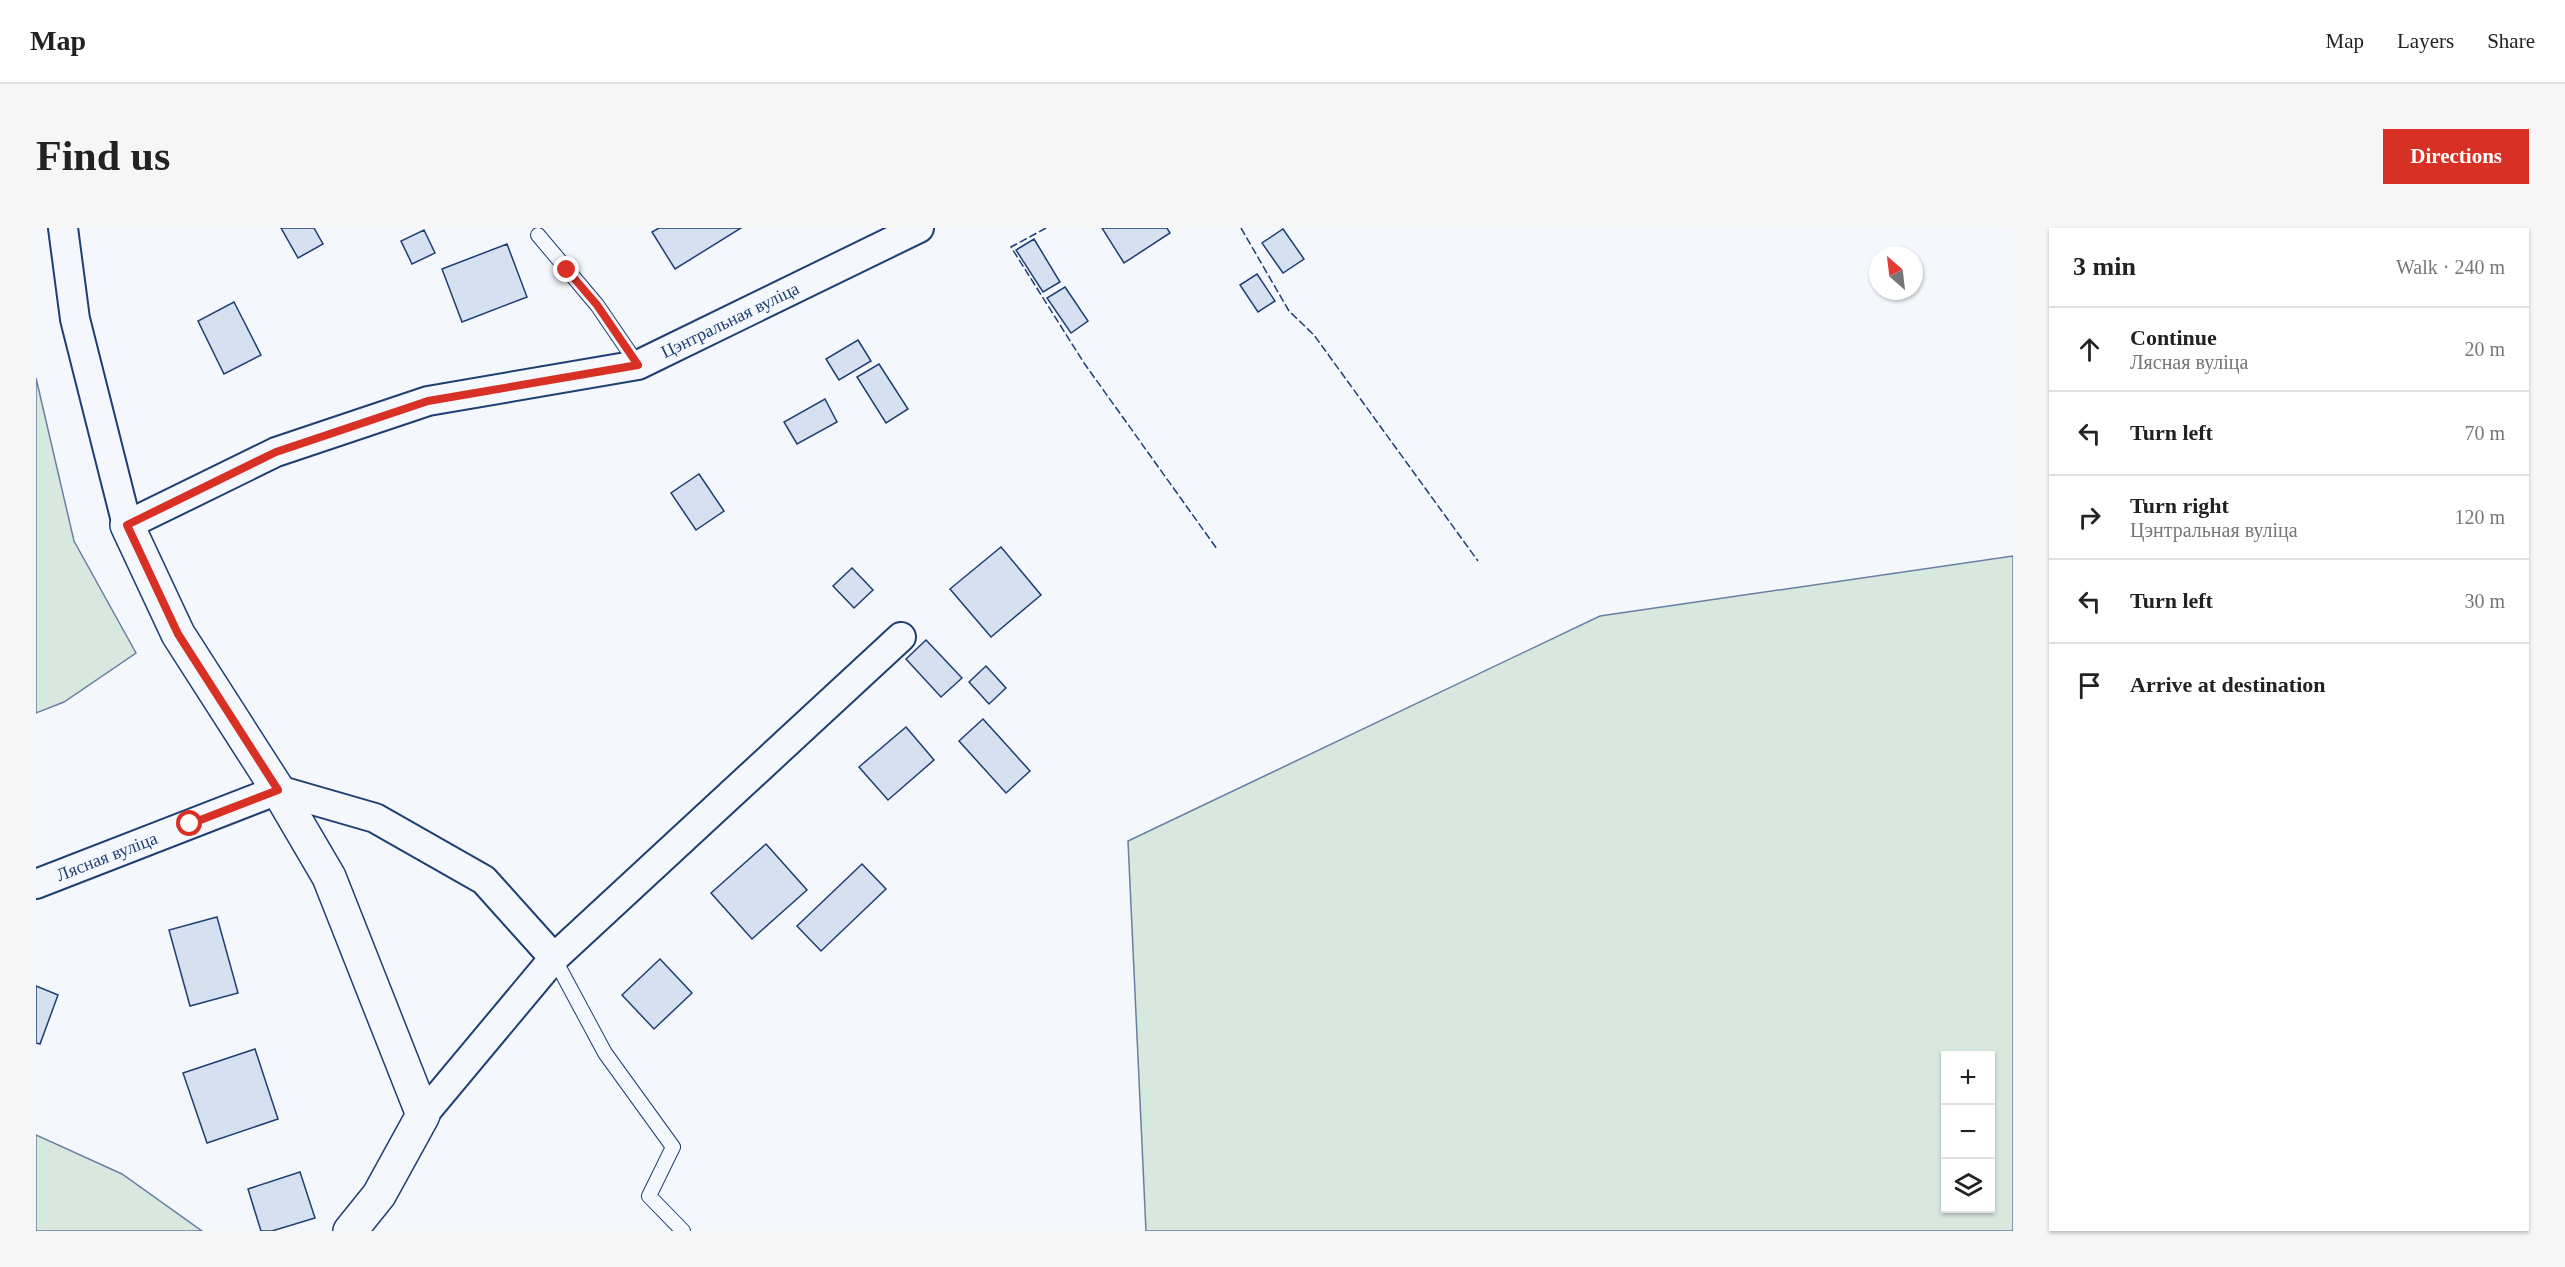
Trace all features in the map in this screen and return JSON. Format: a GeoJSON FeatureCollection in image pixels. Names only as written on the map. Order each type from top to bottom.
{"type":"FeatureCollection","features":[{"type":"Feature","properties":{"kind":"street"},"geometry":{"type":"LineString","coordinates":[[63,228],[75,319],[127,525],[178,634],[278,790],[329,877],[423,1115]]}},
{"type":"Feature","properties":{"kind":"street","name":"Цэнтральная вуліца"},"geometry":{"type":"LineString","coordinates":[[127,525],[276,452],[428,401],[638,365],[919,228]]}},
{"type":"Feature","properties":{"kind":"street"},"geometry":{"type":"LineString","coordinates":[[350,1231],[379,1195],[423,1115],[554,958],[901,637]]}},
{"type":"Feature","properties":{"kind":"street"},"geometry":{"type":"LineString","coordinates":[[278,790],[375,818],[484,880],[554,958]]}},
{"type":"Feature","properties":{"kind":"street","name":"Лясная вуліца"},"geometry":{"type":"LineString","coordinates":[[36,884],[278,790]]}},
{"type":"Feature","properties":{"kind":"lane"},"geometry":{"type":"LineString","coordinates":[[538,235],[597,305],[638,365]]}},
{"type":"Feature","properties":{"kind":"lane"},"geometry":{"type":"LineString","coordinates":[[554,958],[604,1053],[673,1147],[650,1196],[683,1231]]}},
{"type":"Feature","properties":{"kind":"shaded area"},"geometry":{"type":"Polygon","coordinates":[[[36,378],[74,541],[136,653],[64,702],[36,713],[36,378]]]}},
{"type":"Feature","properties":{"kind":"shaded area"},"geometry":{"type":"Polygon","coordinates":[[[2013,556],[2013,1231],[1146,1231],[1128,841],[1600,616],[2013,556]]]}},
{"type":"Feature","properties":{"kind":"shaded area"},"geometry":{"type":"Polygon","coordinates":[[[36,1135],[122,1174],[202,1231],[36,1231],[36,1135]]]}},
{"type":"Feature","properties":{"kind":"building"},"geometry":{"type":"Polygon","coordinates":[[[281,228],[314,228],[323,244],[298,258],[281,228]]]}},
{"type":"Feature","properties":{"kind":"building"},"geometry":{"type":"Polygon","coordinates":[[[659,228],[741,228],[675,269],[652,232],[659,228]]]}},
{"type":"Feature","properties":{"kind":"building"},"geometry":{"type":"Polygon","coordinates":[[[1102,228],[1167,228],[1170,233],[1124,263],[1102,228]]]}},
{"type":"Feature","properties":{"kind":"building"},"geometry":{"type":"Polygon","coordinates":[[[1283,229],[1304,259],[1283,273],[1262,243],[1283,229]]]}},
{"type":"Feature","properties":{"kind":"building"},"geometry":{"type":"Polygon","coordinates":[[[424,230],[435,253],[412,264],[401,241],[424,230]]]}},
{"type":"Feature","properties":{"kind":"building"},"geometry":{"type":"Polygon","coordinates":[[[1034,239],[1060,282],[1043,292],[1016,250],[1034,239]]]}},
{"type":"Feature","properties":{"kind":"building"},"geometry":{"type":"Polygon","coordinates":[[[507,244],[527,297],[462,322],[442,269],[507,244]]]}},
{"type":"Feature","properties":{"kind":"building"},"geometry":{"type":"Polygon","coordinates":[[[1257,274],[1275,301],[1258,312],[1240,285],[1257,274]]]}},
{"type":"Feature","properties":{"kind":"building"},"geometry":{"type":"Polygon","coordinates":[[[1065,287],[1088,321],[1071,333],[1047,298],[1065,287]]]}},
{"type":"Feature","properties":{"kind":"building"},"geometry":{"type":"Polygon","coordinates":[[[234,302],[261,355],[224,374],[198,321],[234,302]]]}},
{"type":"Feature","properties":{"kind":"building"},"geometry":{"type":"Polygon","coordinates":[[[858,340],[871,361],[839,380],[826,359],[858,340]]]}},
{"type":"Feature","properties":{"kind":"building"},"geometry":{"type":"Polygon","coordinates":[[[879,364],[908,409],[886,423],[857,377],[879,364]]]}},
{"type":"Feature","properties":{"kind":"building"},"geometry":{"type":"Polygon","coordinates":[[[825,399],[837,422],[797,444],[784,422],[825,399]]]}},
{"type":"Feature","properties":{"kind":"building"},"geometry":{"type":"Polygon","coordinates":[[[699,474],[724,511],[696,530],[671,493],[699,474]]]}},
{"type":"Feature","properties":{"kind":"building"},"geometry":{"type":"Polygon","coordinates":[[[1001,547],[1041,595],[991,637],[950,589],[1001,547]]]}},
{"type":"Feature","properties":{"kind":"building"},"geometry":{"type":"Polygon","coordinates":[[[852,568],[873,590],[854,608],[833,586],[852,568]]]}},
{"type":"Feature","properties":{"kind":"building"},"geometry":{"type":"Polygon","coordinates":[[[926,640],[962,678],[941,697],[906,659],[926,640]]]}},
{"type":"Feature","properties":{"kind":"building"},"geometry":{"type":"Polygon","coordinates":[[[986,666],[1006,688],[989,704],[969,682],[986,666]]]}},
{"type":"Feature","properties":{"kind":"building"},"geometry":{"type":"Polygon","coordinates":[[[983,719],[1030,771],[1006,793],[959,741],[983,719]]]}},
{"type":"Feature","properties":{"kind":"building"},"geometry":{"type":"Polygon","coordinates":[[[906,727],[934,760],[888,800],[859,767],[906,727]]]}},
{"type":"Feature","properties":{"kind":"building"},"geometry":{"type":"Polygon","coordinates":[[[766,844],[807,890],[752,939],[711,893],[766,844]]]}},
{"type":"Feature","properties":{"kind":"building"},"geometry":{"type":"Polygon","coordinates":[[[862,864],[886,889],[821,951],[797,926],[862,864]]]}},
{"type":"Feature","properties":{"kind":"building"},"geometry":{"type":"Polygon","coordinates":[[[217,917],[238,993],[190,1006],[169,930],[217,917]]]}},
{"type":"Feature","properties":{"kind":"building"},"geometry":{"type":"Polygon","coordinates":[[[660,959],[692,993],[654,1029],[622,995],[660,959]]]}},
{"type":"Feature","properties":{"kind":"building"},"geometry":{"type":"Polygon","coordinates":[[[36,986],[58,995],[40,1044],[36,1043],[36,986]]]}},
{"type":"Feature","properties":{"kind":"building"},"geometry":{"type":"Polygon","coordinates":[[[255,1049],[278,1119],[207,1143],[183,1073],[255,1049]]]}},
{"type":"Feature","properties":{"kind":"building"},"geometry":{"type":"Polygon","coordinates":[[[300,1172],[315,1218],[272,1231],[261,1231],[248,1189],[300,1172]]]}},
{"type":"Feature","properties":{"kind":"fence"},"geometry":{"type":"LineString","coordinates":[[1046,228],[1011,247],[1084,363],[1217,549]]}},
{"type":"Feature","properties":{"kind":"fence"},"geometry":{"type":"LineString","coordinates":[[1241,228],[1289,311],[1314,335],[1478,561]]}},
{"type":"Feature","properties":{"kind":"route"},"geometry":{"type":"LineString","coordinates":[[190,824],[278,790],[178,634],[127,525],[276,452],[428,401],[638,365],[597,305],[567,270]]}}]}
